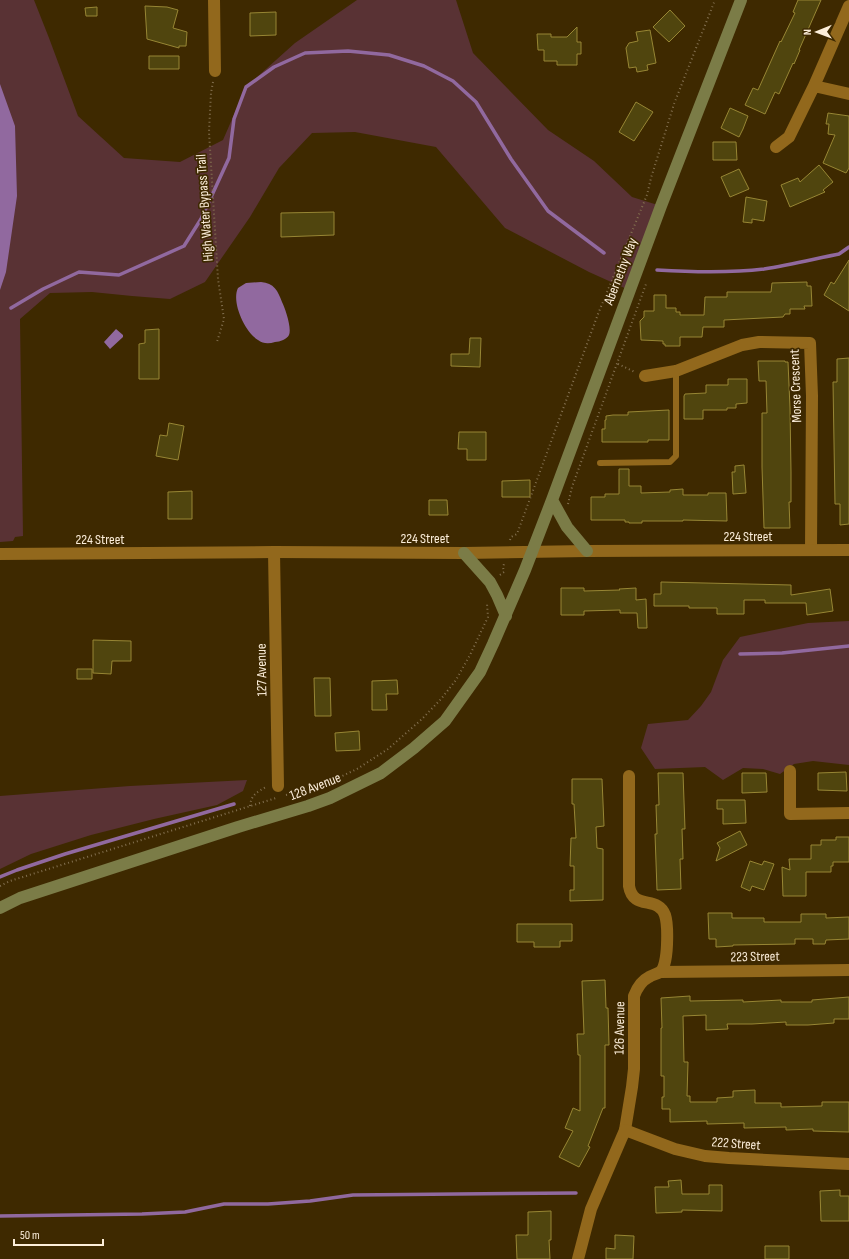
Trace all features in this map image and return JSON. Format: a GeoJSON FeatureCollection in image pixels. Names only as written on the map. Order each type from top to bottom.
{"type":"FeatureCollection","features":[{"type":"Feature","properties":{"kind":"main road","name":"Abernethy Way"},"geometry":{"type":"LineString","coordinates":[[531,553],[658,213],[742,0]]}},
{"type":"Feature","properties":{"kind":"main road"},"geometry":{"type":"LineString","coordinates":[[552,500],[567,527],[587,551]]}},
{"type":"Feature","properties":{"kind":"main road"},"geometry":{"type":"LineString","coordinates":[[464,553],[490,582],[506,616]]}},
{"type":"Feature","properties":{"kind":"main road","name":"128 Avenue"},"geometry":{"type":"LineString","coordinates":[[0,908],[27,895],[231,829],[308,806],[330,798],[381,773],[445,722],[480,672],[506,616],[531,553]]}},
{"type":"Feature","properties":{"kind":"street"},"geometry":{"type":"LineString","coordinates":[[214,0],[215,72]]}},
{"type":"Feature","properties":{"kind":"street"},"geometry":{"type":"LineString","coordinates":[[776,147],[789,137],[814,86],[849,6]]}},
{"type":"Feature","properties":{"kind":"street"},"geometry":{"type":"LineString","coordinates":[[814,86],[849,94]]}},
{"type":"Feature","properties":{"kind":"street","name":"Morse Crescent"},"geometry":{"type":"LineString","coordinates":[[645,376],[676,371],[742,345],[759,342],[810,343],[812,396],[811,550]]}},
{"type":"Feature","properties":{"kind":"street","name":"224 Street"},"geometry":{"type":"LineString","coordinates":[[0,554],[274,552],[531,553],[587,551],[849,550]]}},
{"type":"Feature","properties":{"kind":"street","name":"127 Avenue"},"geometry":{"type":"LineString","coordinates":[[274,552],[278,784]]}},
{"type":"Feature","properties":{"kind":"street"},"geometry":{"type":"LineString","coordinates":[[790,771],[790,814],[849,813]]}},
{"type":"Feature","properties":{"kind":"street"},"geometry":{"type":"LineString","coordinates":[[630,776],[630,893],[632,897],[637,900],[659,906],[663,910],[665,916],[666,959],[664,967],[660,972]]}},
{"type":"Feature","properties":{"kind":"street","name":"223 Street"},"geometry":{"type":"LineString","coordinates":[[660,972],[849,970]]}},
{"type":"Feature","properties":{"kind":"street","name":"126 Avenue"},"geometry":{"type":"LineString","coordinates":[[578,1259],[591,1209],[625,1130],[634,1069],[634,996],[639,986],[648,977],[660,972]]}},
{"type":"Feature","properties":{"kind":"street","name":"222 Street"},"geometry":{"type":"LineString","coordinates":[[625,1130],[675,1149],[705,1156],[849,1164]]}},
{"type":"Feature","properties":{"kind":"lane"},"geometry":{"type":"LineString","coordinates":[[600,463],[670,462],[676,456],[676,371]]}},
{"type":"Feature","properties":{"kind":"path"},"geometry":{"type":"LineString","coordinates":[[510,540],[511,537],[518,534],[598,314],[647,195],[650,178],[674,104],[715,0]]}},
{"type":"Feature","properties":{"kind":"path","name":"High Water Bypass Trail"},"geometry":{"type":"LineString","coordinates":[[215,72],[210,93],[209,132],[218,279],[224,319],[217,342]]}},
{"type":"Feature","properties":{"kind":"path"},"geometry":{"type":"LineString","coordinates":[[618,364],[645,376]]}},
{"type":"Feature","properties":{"kind":"path"},"geometry":{"type":"LineString","coordinates":[[497,578],[504,572],[503,568]]}},
{"type":"Feature","properties":{"kind":"path"},"geometry":{"type":"LineString","coordinates":[[250,806],[251,799],[256,793],[266,786],[278,784]]}},
{"type":"Feature","properties":{"kind":"shaded area"},"geometry":{"type":"Polygon","coordinates":[[[0,0],[34,0],[78,116],[124,158],[180,162],[223,140],[246,87],[295,43],[357,0],[456,0],[473,53],[548,130],[594,161],[632,197],[661,206],[629,290],[589,272],[505,228],[436,147],[355,132],[312,133],[279,168],[250,217],[205,282],[170,299],[92,292],[50,293],[20,319],[23,536],[15,537],[13,541],[0,542],[0,0]]]}},
{"type":"Feature","properties":{"kind":"shaded area"},"geometry":{"type":"Polygon","coordinates":[[[0,84],[15,126],[17,196],[6,272],[0,290],[0,84]]]}},
{"type":"Feature","properties":{"kind":"shaded area"},"geometry":{"type":"Polygon","coordinates":[[[261,282],[269,284],[275,288],[285,309],[290,332],[285,339],[281,341],[266,343],[258,340],[248,330],[240,316],[236,301],[238,288],[246,283],[261,282]]]}},
{"type":"Feature","properties":{"kind":"shaded area"},"geometry":{"type":"Polygon","coordinates":[[[116,329],[123,335],[123,337],[110,349],[104,342],[116,329]]]}},
{"type":"Feature","properties":{"kind":"shaded area"},"geometry":{"type":"Polygon","coordinates":[[[849,621],[849,765],[813,761],[794,764],[780,774],[763,769],[743,768],[723,780],[705,767],[655,769],[641,748],[648,724],[688,720],[711,692],[723,660],[740,637],[808,623],[849,621]]]}},
{"type":"Feature","properties":{"kind":"shaded area"},"geometry":{"type":"Polygon","coordinates":[[[247,780],[243,791],[217,805],[91,835],[31,854],[0,869],[0,796],[130,786],[247,780]]]}},
{"type":"Feature","properties":{"kind":"building"},"geometry":{"type":"Polygon","coordinates":[[[798,0],[821,0],[794,64],[793,63],[779,94],[775,92],[765,114],[745,105],[753,88],[758,90],[780,41],[781,42],[795,13],[793,12],[798,0]]]}},
{"type":"Feature","properties":{"kind":"building"},"geometry":{"type":"Polygon","coordinates":[[[145,6],[167,7],[178,10],[173,28],[187,32],[186,46],[179,46],[179,48],[147,39],[145,6]]]}},
{"type":"Feature","properties":{"kind":"building"},"geometry":{"type":"Polygon","coordinates":[[[97,7],[97,16],[86,16],[85,8],[97,7]]]}},
{"type":"Feature","properties":{"kind":"building"},"geometry":{"type":"Polygon","coordinates":[[[670,10],[685,26],[669,42],[653,27],[670,10]]]}},
{"type":"Feature","properties":{"kind":"building"},"geometry":{"type":"Polygon","coordinates":[[[276,12],[276,35],[250,36],[250,13],[276,12]]]}},
{"type":"Feature","properties":{"kind":"building"},"geometry":{"type":"Polygon","coordinates":[[[577,27],[577,42],[581,42],[581,54],[577,54],[577,65],[557,65],[557,61],[544,61],[544,50],[538,50],[537,34],[551,34],[551,37],[567,37],[577,27]]]}},
{"type":"Feature","properties":{"kind":"building"},"geometry":{"type":"Polygon","coordinates":[[[650,30],[656,63],[647,65],[648,70],[637,72],[636,67],[629,68],[626,48],[629,43],[638,41],[636,32],[650,30]]]}},
{"type":"Feature","properties":{"kind":"building"},"geometry":{"type":"Polygon","coordinates":[[[149,56],[179,56],[179,69],[149,69],[149,56]]]}},
{"type":"Feature","properties":{"kind":"building"},"geometry":{"type":"Polygon","coordinates":[[[636,102],[653,112],[634,141],[619,132],[636,102]]]}},
{"type":"Feature","properties":{"kind":"building"},"geometry":{"type":"Polygon","coordinates":[[[730,108],[748,116],[739,137],[721,128],[730,108]]]}},
{"type":"Feature","properties":{"kind":"building"},"geometry":{"type":"Polygon","coordinates":[[[828,113],[849,116],[849,168],[846,173],[823,163],[835,135],[828,134],[829,124],[826,124],[828,113]]]}},
{"type":"Feature","properties":{"kind":"building"},"geometry":{"type":"Polygon","coordinates":[[[713,142],[736,142],[737,160],[713,160],[713,142]]]}},
{"type":"Feature","properties":{"kind":"building"},"geometry":{"type":"Polygon","coordinates":[[[819,165],[833,182],[823,190],[825,192],[790,207],[781,185],[798,178],[800,182],[819,165]]]}},
{"type":"Feature","properties":{"kind":"building"},"geometry":{"type":"Polygon","coordinates":[[[739,169],[749,189],[730,197],[721,177],[739,169]]]}},
{"type":"Feature","properties":{"kind":"building"},"geometry":{"type":"Polygon","coordinates":[[[746,197],[767,201],[764,221],[752,219],[752,223],[743,222],[746,197]]]}},
{"type":"Feature","properties":{"kind":"building"},"geometry":{"type":"Polygon","coordinates":[[[334,212],[334,235],[281,237],[281,213],[334,212]]]}},
{"type":"Feature","properties":{"kind":"building"},"geometry":{"type":"Polygon","coordinates":[[[849,260],[849,311],[824,295],[831,282],[834,284],[849,260]]]}},
{"type":"Feature","properties":{"kind":"building"},"geometry":{"type":"Polygon","coordinates":[[[807,282],[807,286],[811,286],[812,306],[804,306],[805,309],[790,309],[790,314],[785,314],[783,317],[724,320],[724,327],[703,327],[702,337],[680,337],[680,346],[665,346],[663,341],[641,340],[640,321],[644,317],[644,311],[654,311],[654,295],[666,295],[666,308],[676,308],[676,312],[680,312],[680,315],[704,315],[705,297],[727,297],[727,292],[771,292],[772,283],[807,282]]]}},
{"type":"Feature","properties":{"kind":"building"},"geometry":{"type":"Polygon","coordinates":[[[159,329],[159,379],[139,379],[139,344],[145,343],[145,330],[159,329]]]}},
{"type":"Feature","properties":{"kind":"building"},"geometry":{"type":"Polygon","coordinates":[[[470,338],[481,338],[480,367],[451,366],[451,354],[469,354],[470,338]]]}},
{"type":"Feature","properties":{"kind":"building"},"geometry":{"type":"Polygon","coordinates":[[[849,358],[849,524],[840,525],[840,504],[835,504],[833,382],[837,382],[837,359],[849,358]]]}},
{"type":"Feature","properties":{"kind":"building"},"geometry":{"type":"Polygon","coordinates":[[[758,361],[788,362],[791,472],[791,502],[789,502],[790,528],[764,528],[762,413],[767,413],[766,381],[759,381],[758,361]]]}},
{"type":"Feature","properties":{"kind":"building"},"geometry":{"type":"Polygon","coordinates":[[[728,379],[747,379],[747,403],[736,404],[736,408],[727,408],[727,410],[703,410],[703,419],[684,419],[685,394],[706,393],[706,385],[728,385],[728,379]]]}},
{"type":"Feature","properties":{"kind":"building"},"geometry":{"type":"Polygon","coordinates":[[[669,410],[669,440],[648,440],[648,442],[602,442],[602,429],[605,429],[606,416],[628,415],[628,412],[669,410]]]}},
{"type":"Feature","properties":{"kind":"building"},"geometry":{"type":"Polygon","coordinates":[[[169,423],[184,426],[178,460],[156,456],[160,435],[167,436],[169,423]]]}},
{"type":"Feature","properties":{"kind":"building"},"geometry":{"type":"Polygon","coordinates":[[[459,432],[486,432],[486,460],[467,460],[467,449],[458,449],[459,432]]]}},
{"type":"Feature","properties":{"kind":"building"},"geometry":{"type":"Polygon","coordinates":[[[744,465],[746,493],[733,494],[732,472],[735,472],[735,466],[744,465]]]}},
{"type":"Feature","properties":{"kind":"building"},"geometry":{"type":"Polygon","coordinates":[[[619,469],[629,469],[629,486],[641,486],[641,493],[670,492],[670,490],[683,489],[683,495],[726,493],[727,521],[683,520],[642,521],[642,523],[629,523],[625,522],[625,520],[591,520],[591,497],[605,497],[605,494],[619,494],[619,469]]]}},
{"type":"Feature","properties":{"kind":"building"},"geometry":{"type":"Polygon","coordinates":[[[530,480],[530,497],[502,497],[502,481],[530,480]]]}},
{"type":"Feature","properties":{"kind":"building"},"geometry":{"type":"Polygon","coordinates":[[[192,491],[192,519],[168,519],[168,492],[192,491]]]}},
{"type":"Feature","properties":{"kind":"building"},"geometry":{"type":"Polygon","coordinates":[[[429,500],[447,500],[448,515],[429,515],[429,500]]]}},
{"type":"Feature","properties":{"kind":"building"},"geometry":{"type":"Polygon","coordinates":[[[661,582],[791,585],[791,595],[830,589],[833,611],[807,615],[806,603],[765,603],[765,600],[744,600],[744,614],[717,614],[717,608],[654,606],[654,594],[661,594],[661,582]]]}},
{"type":"Feature","properties":{"kind":"building"},"geometry":{"type":"Polygon","coordinates":[[[561,588],[584,588],[584,591],[636,588],[636,600],[646,599],[647,628],[638,628],[637,613],[620,613],[620,610],[584,611],[584,615],[561,615],[561,588]]]}},
{"type":"Feature","properties":{"kind":"building"},"geometry":{"type":"Polygon","coordinates":[[[93,640],[131,641],[131,661],[112,661],[111,674],[93,673],[93,640]]]}},
{"type":"Feature","properties":{"kind":"building"},"geometry":{"type":"Polygon","coordinates":[[[77,669],[92,669],[92,679],[77,679],[77,669]]]}},
{"type":"Feature","properties":{"kind":"building"},"geometry":{"type":"Polygon","coordinates":[[[314,678],[330,678],[331,716],[315,716],[314,678]]]}},
{"type":"Feature","properties":{"kind":"building"},"geometry":{"type":"Polygon","coordinates":[[[397,680],[398,694],[386,694],[387,710],[372,710],[372,681],[397,680]]]}},
{"type":"Feature","properties":{"kind":"building"},"geometry":{"type":"Polygon","coordinates":[[[359,731],[360,750],[336,751],[335,733],[359,731]]]}},
{"type":"Feature","properties":{"kind":"building"},"geometry":{"type":"Polygon","coordinates":[[[846,772],[847,791],[818,790],[818,773],[846,772]]]}},
{"type":"Feature","properties":{"kind":"building"},"geometry":{"type":"Polygon","coordinates":[[[658,773],[683,773],[685,829],[682,829],[683,859],[680,859],[681,889],[657,890],[655,834],[657,834],[656,805],[659,805],[658,773]]]}},
{"type":"Feature","properties":{"kind":"building"},"geometry":{"type":"Polygon","coordinates":[[[742,773],[766,773],[767,792],[742,793],[742,773]]]}},
{"type":"Feature","properties":{"kind":"building"},"geometry":{"type":"Polygon","coordinates":[[[572,779],[602,779],[604,826],[596,827],[597,848],[603,849],[603,900],[570,901],[570,890],[574,890],[574,866],[570,866],[571,838],[576,838],[574,804],[572,804],[572,779]]]}},
{"type":"Feature","properties":{"kind":"building"},"geometry":{"type":"Polygon","coordinates":[[[717,800],[745,800],[746,823],[723,824],[723,809],[717,809],[717,800]]]}},
{"type":"Feature","properties":{"kind":"building"},"geometry":{"type":"Polygon","coordinates":[[[740,831],[747,845],[716,861],[720,848],[717,843],[740,831]]]}},
{"type":"Feature","properties":{"kind":"building"},"geometry":{"type":"Polygon","coordinates":[[[836,837],[849,837],[849,862],[833,862],[831,872],[806,872],[806,896],[783,896],[782,867],[790,870],[789,859],[811,859],[811,845],[821,845],[821,840],[836,840],[836,837]]]}},
{"type":"Feature","properties":{"kind":"building"},"geometry":{"type":"Polygon","coordinates":[[[750,861],[762,865],[764,861],[774,864],[764,890],[752,886],[750,891],[741,887],[750,861]]]}},
{"type":"Feature","properties":{"kind":"building"},"geometry":{"type":"Polygon","coordinates":[[[708,913],[732,913],[732,918],[764,918],[764,922],[801,922],[801,914],[826,914],[826,918],[849,917],[849,939],[826,940],[825,944],[813,944],[813,939],[795,939],[795,944],[733,945],[716,947],[716,939],[709,939],[708,913]]]}},
{"type":"Feature","properties":{"kind":"building"},"geometry":{"type":"Polygon","coordinates":[[[517,924],[572,924],[572,941],[560,941],[560,947],[534,947],[534,942],[517,942],[517,924]]]}},
{"type":"Feature","properties":{"kind":"building"},"geometry":{"type":"Polygon","coordinates":[[[605,980],[606,1008],[608,1008],[609,1045],[605,1045],[605,1108],[603,1108],[588,1146],[590,1147],[579,1167],[559,1157],[573,1131],[565,1128],[573,1108],[580,1111],[580,1055],[578,1055],[577,1034],[584,1034],[582,981],[605,980]]]}},
{"type":"Feature","properties":{"kind":"building"},"geometry":{"type":"Polygon","coordinates":[[[690,996],[690,1001],[743,1000],[743,1002],[781,1000],[781,1002],[812,1002],[812,1000],[849,997],[849,1019],[834,1019],[834,1023],[808,1025],[786,1025],[786,1022],[727,1024],[728,1029],[706,1030],[706,1015],[683,1016],[684,1062],[688,1062],[687,1096],[690,1096],[690,1102],[717,1102],[717,1098],[733,1097],[733,1091],[755,1090],[755,1103],[781,1103],[781,1107],[822,1106],[822,1102],[849,1102],[849,1132],[813,1131],[813,1129],[786,1130],[786,1127],[744,1128],[744,1123],[707,1124],[707,1121],[670,1122],[670,1109],[662,1109],[662,1097],[664,1097],[664,1076],[661,1076],[661,998],[690,996]]]}},
{"type":"Feature","properties":{"kind":"building"},"geometry":{"type":"Polygon","coordinates":[[[681,1180],[682,1194],[709,1194],[709,1185],[722,1185],[722,1211],[682,1210],[682,1212],[656,1213],[655,1187],[669,1187],[668,1181],[681,1180]]]}},
{"type":"Feature","properties":{"kind":"building"},"geometry":{"type":"Polygon","coordinates":[[[840,1190],[840,1196],[849,1196],[849,1221],[821,1221],[820,1191],[840,1190]]]}},
{"type":"Feature","properties":{"kind":"building"},"geometry":{"type":"Polygon","coordinates":[[[551,1211],[551,1240],[549,1240],[550,1259],[517,1259],[516,1235],[528,1235],[528,1212],[551,1211]]]}},
{"type":"Feature","properties":{"kind":"building"},"geometry":{"type":"Polygon","coordinates":[[[615,1235],[634,1236],[633,1259],[606,1259],[606,1248],[615,1249],[615,1235]]]}},
{"type":"Feature","properties":{"kind":"building"},"geometry":{"type":"Polygon","coordinates":[[[765,1246],[789,1246],[789,1259],[765,1259],[765,1246]]]}},
{"type":"Feature","properties":{"kind":"waterway"},"geometry":{"type":"LineString","coordinates":[[11,308],[43,289],[79,272],[119,275],[184,246],[201,219],[229,158],[234,119],[246,87],[274,67],[305,53],[348,51],[389,55],[424,66],[453,81],[476,102],[511,159],[548,211],[604,253]]}},
{"type":"Feature","properties":{"kind":"waterway"},"geometry":{"type":"LineString","coordinates":[[657,270],[710,272],[764,269],[839,254],[849,247]]}},
{"type":"Feature","properties":{"kind":"waterway"},"geometry":{"type":"LineString","coordinates":[[740,654],[782,653],[849,646]]}},
{"type":"Feature","properties":{"kind":"waterway"},"geometry":{"type":"LineString","coordinates":[[0,877],[65,854],[234,804]]}},
{"type":"Feature","properties":{"kind":"waterway"},"geometry":{"type":"LineString","coordinates":[[0,1216],[185,1212],[224,1204],[268,1204],[310,1201],[353,1195],[576,1193]]}}]}
